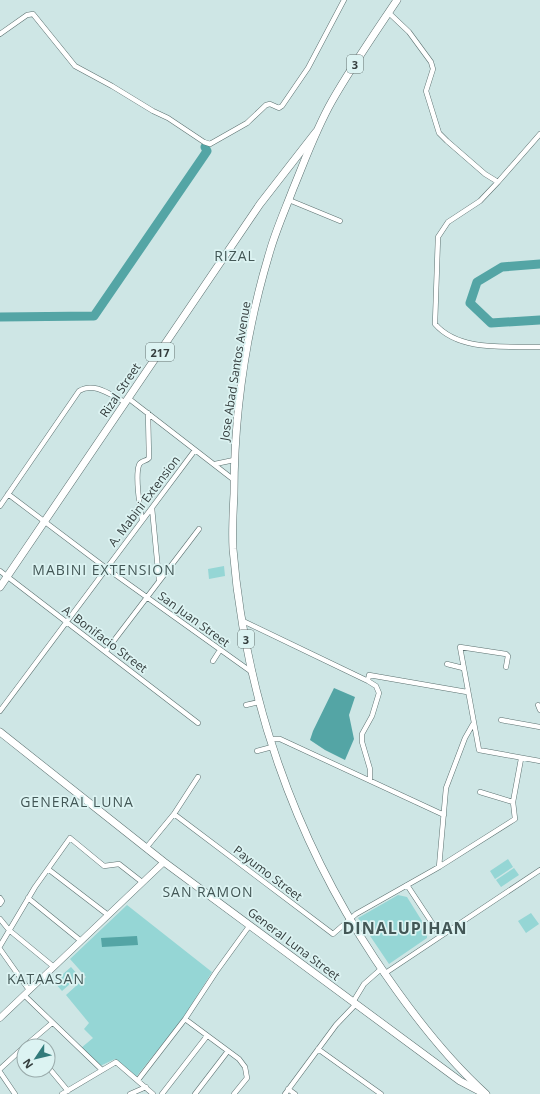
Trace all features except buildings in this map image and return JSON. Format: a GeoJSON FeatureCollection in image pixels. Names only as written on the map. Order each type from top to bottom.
{"type":"FeatureCollection","features":[{"type":"Feature","properties":{"kind":"main road","name":"Jose Abad Santos Avenue"},"geometry":{"type":"LineString","coordinates":[[397,0],[332,101],[317,130],[270,248],[253,312],[238,406],[234,460],[233,547],[243,621],[259,702],[271,743],[307,840],[349,919],[383,971],[433,1037],[485,1094]]}},
{"type":"Feature","properties":{"kind":"main road","name":"Rizal Street"},"geometry":{"type":"LineString","coordinates":[[0,587],[272,188],[317,130]]}},
{"type":"Feature","properties":{"kind":"main road","name":"General Luna Street"},"geometry":{"type":"LineString","coordinates":[[0,732],[164,862],[460,1081],[485,1094]]}},
{"type":"Feature","properties":{"kind":"main road"},"geometry":{"type":"LineString","coordinates":[[0,1018],[164,862]]}},
{"type":"Feature","properties":{"kind":"street"},"geometry":{"type":"LineString","coordinates":[[1,31],[29,13],[33,14],[75,66],[112,86],[153,112],[168,118],[204,142],[210,144],[247,123],[266,105],[270,104],[279,108],[282,106],[308,68],[344,0]]}},
{"type":"Feature","properties":{"kind":"street"},"geometry":{"type":"LineString","coordinates":[[389,13],[409,32],[431,62],[432,69],[426,91],[439,133],[485,174],[498,182]]}},
{"type":"Feature","properties":{"kind":"street"},"geometry":{"type":"LineString","coordinates":[[540,134],[480,202],[448,222],[438,237],[435,324],[441,332],[457,340],[486,346],[540,347]]}},
{"type":"Feature","properties":{"kind":"street"},"geometry":{"type":"LineString","coordinates":[[289,200],[340,221]]}},
{"type":"Feature","properties":{"kind":"street"},"geometry":{"type":"LineString","coordinates":[[0,506],[80,391],[87,387],[97,388],[127,400],[148,413],[234,480]]}},
{"type":"Feature","properties":{"kind":"street"},"geometry":{"type":"LineString","coordinates":[[142,520],[138,487],[139,468],[141,462],[148,460],[149,458],[148,413]]}},
{"type":"Feature","properties":{"kind":"street","name":"A. Mabini Extension"},"geometry":{"type":"LineString","coordinates":[[0,711],[195,450]]}},
{"type":"Feature","properties":{"kind":"street"},"geometry":{"type":"LineString","coordinates":[[215,464],[234,460]]}},
{"type":"Feature","properties":{"kind":"street","name":"San Juan Street"},"geometry":{"type":"LineString","coordinates":[[8,494],[106,568],[253,673]]}},
{"type":"Feature","properties":{"kind":"street"},"geometry":{"type":"LineString","coordinates":[[152,508],[159,580]]}},
{"type":"Feature","properties":{"kind":"street"},"geometry":{"type":"LineString","coordinates":[[106,651],[199,529]]}},
{"type":"Feature","properties":{"kind":"street","name":"A. Bonifacio Street"},"geometry":{"type":"LineString","coordinates":[[0,571],[198,723]]}},
{"type":"Feature","properties":{"kind":"street"},"geometry":{"type":"LineString","coordinates":[[243,621],[376,686],[379,694],[372,716],[362,734],[362,742],[370,769],[370,780]]}},
{"type":"Feature","properties":{"kind":"street"},"geometry":{"type":"LineString","coordinates":[[506,667],[507,654],[460,646],[467,692],[479,750],[520,759],[540,761]]}},
{"type":"Feature","properties":{"kind":"street"},"geometry":{"type":"LineString","coordinates":[[213,661],[220,650]]}},
{"type":"Feature","properties":{"kind":"street"},"geometry":{"type":"LineString","coordinates":[[447,664],[463,668]]}},
{"type":"Feature","properties":{"kind":"street"},"geometry":{"type":"LineString","coordinates":[[368,681],[369,675],[467,692]]}},
{"type":"Feature","properties":{"kind":"street"},"geometry":{"type":"LineString","coordinates":[[246,705],[259,702]]}},
{"type":"Feature","properties":{"kind":"street"},"geometry":{"type":"LineString","coordinates":[[501,720],[540,727]]}},
{"type":"Feature","properties":{"kind":"street"},"geometry":{"type":"LineString","coordinates":[[439,867],[446,788],[465,738],[473,724]]}},
{"type":"Feature","properties":{"kind":"street"},"geometry":{"type":"LineString","coordinates":[[256,751],[280,739],[444,815]]}},
{"type":"Feature","properties":{"kind":"street"},"geometry":{"type":"LineString","coordinates":[[349,919],[439,867],[515,819],[513,802],[520,759]]}},
{"type":"Feature","properties":{"kind":"street"},"geometry":{"type":"LineString","coordinates":[[146,848],[174,814],[198,777]]}},
{"type":"Feature","properties":{"kind":"street"},"geometry":{"type":"LineString","coordinates":[[480,792],[513,802]]}},
{"type":"Feature","properties":{"kind":"street","name":"Payumo Street"},"geometry":{"type":"LineString","coordinates":[[174,814],[332,934],[349,919]]}},
{"type":"Feature","properties":{"kind":"street"},"geometry":{"type":"LineString","coordinates":[[0,946],[28,898],[70,838],[104,866],[119,864],[142,882]]}},
{"type":"Feature","properties":{"kind":"street"},"geometry":{"type":"LineString","coordinates":[[48,869],[108,915]]}},
{"type":"Feature","properties":{"kind":"street"},"geometry":{"type":"LineString","coordinates":[[285,1094],[354,1003],[364,984],[540,870]]}},
{"type":"Feature","properties":{"kind":"street"},"geometry":{"type":"LineString","coordinates":[[408,885],[440,935]]}},
{"type":"Feature","properties":{"kind":"street"},"geometry":{"type":"LineString","coordinates":[[0,898],[2,901],[0,904]]}},
{"type":"Feature","properties":{"kind":"street"},"geometry":{"type":"LineString","coordinates":[[28,898],[81,941]]}},
{"type":"Feature","properties":{"kind":"street"},"geometry":{"type":"LineString","coordinates":[[0,919],[9,930],[54,967]]}},
{"type":"Feature","properties":{"kind":"street"},"geometry":{"type":"LineString","coordinates":[[138,1080],[185,1020],[216,972],[250,925]]}},
{"type":"Feature","properties":{"kind":"street"},"geometry":{"type":"LineString","coordinates":[[0,949],[27,992],[52,1023],[101,1069]]}},
{"type":"Feature","properties":{"kind":"street"},"geometry":{"type":"LineString","coordinates":[[185,1020],[239,1059],[245,1067],[247,1073],[244,1083],[234,1094]]}},
{"type":"Feature","properties":{"kind":"street"},"geometry":{"type":"LineString","coordinates":[[35,1038],[52,1023]]}},
{"type":"Feature","properties":{"kind":"street"},"geometry":{"type":"LineString","coordinates":[[162,1094],[207,1036]]}},
{"type":"Feature","properties":{"kind":"street"},"geometry":{"type":"LineString","coordinates":[[318,1049],[381,1094]]}},
{"type":"Feature","properties":{"kind":"street"},"geometry":{"type":"LineString","coordinates":[[195,1094],[228,1051]]}},
{"type":"Feature","properties":{"kind":"street"},"geometry":{"type":"LineString","coordinates":[[15,1094],[0,1071],[16,1056]]}},
{"type":"Feature","properties":{"kind":"street"},"geometry":{"type":"LineString","coordinates":[[62,1094],[101,1069],[116,1062],[153,1094]]}},
{"type":"Feature","properties":{"kind":"street"},"geometry":{"type":"LineString","coordinates":[[56,1077],[68,1091]]}},
{"type":"Feature","properties":{"kind":"street"},"geometry":{"type":"LineString","coordinates":[[130,1094],[146,1087]]}},
{"type":"Feature","properties":{"kind":"street"},"geometry":{"type":"LineString","coordinates":[[288,1089],[295,1094]]}},
{"type":"Feature","properties":{"kind":"shaded area"},"geometry":{"type":"Polygon","coordinates":[[[224,566],[225,576],[209,579],[208,569],[224,566]]]}},
{"type":"Feature","properties":{"kind":"shaded area"},"geometry":{"type":"Polygon","coordinates":[[[334,688],[355,697],[349,715],[354,739],[345,760],[325,750],[310,740],[334,688]]]}},
{"type":"Feature","properties":{"kind":"shaded area"},"geometry":{"type":"Polygon","coordinates":[[[508,859],[513,867],[495,879],[490,871],[508,859]]]}},
{"type":"Feature","properties":{"kind":"shaded area"},"geometry":{"type":"Polygon","coordinates":[[[514,868],[519,875],[501,887],[496,880],[514,868]]]}},
{"type":"Feature","properties":{"kind":"shaded area"},"geometry":{"type":"Polygon","coordinates":[[[398,895],[407,897],[427,929],[427,938],[389,964],[358,918],[398,895]]]}},
{"type":"Feature","properties":{"kind":"shaded area"},"geometry":{"type":"Polygon","coordinates":[[[127,905],[212,972],[181,1021],[136,1077],[115,1059],[100,1066],[81,1048],[93,1038],[84,1029],[89,1023],[66,995],[86,977],[70,959],[127,905]]]}},
{"type":"Feature","properties":{"kind":"shaded area"},"geometry":{"type":"Polygon","coordinates":[[[531,913],[539,924],[526,933],[518,921],[531,913]]]}},
{"type":"Feature","properties":{"kind":"shaded area"},"geometry":{"type":"Polygon","coordinates":[[[137,936],[138,945],[102,947],[101,938],[137,936]]]}},
{"type":"Feature","properties":{"kind":"shaded area"},"geometry":{"type":"Polygon","coordinates":[[[71,967],[79,976],[62,991],[54,982],[71,967]]]}},
{"type":"Feature","properties":{"kind":"waterway"},"geometry":{"type":"LineString","coordinates":[[0,317],[94,316],[207,151],[205,147]]}},
{"type":"Feature","properties":{"kind":"waterway"},"geometry":{"type":"LineString","coordinates":[[540,264],[502,267],[477,282],[470,303],[491,323],[540,320]]}},
{"type":"Feature","properties":{"kind":"district","name":"RIZAL"},"geometry":{"type":"Point","coordinates":[235,255]}},
{"type":"Feature","properties":{"kind":"district","name":"MABINI EXTENSION"},"geometry":{"type":"Point","coordinates":[104,569]}},
{"type":"Feature","properties":{"kind":"district","name":"GENERAL LUNA"},"geometry":{"type":"Point","coordinates":[77,801]}},
{"type":"Feature","properties":{"kind":"district","name":"SAN RAMON"},"geometry":{"type":"Point","coordinates":[208,891]}},
{"type":"Feature","properties":{"kind":"district","name":"DINALUPIHAN"},"geometry":{"type":"Point","coordinates":[405,928]}},
{"type":"Feature","properties":{"kind":"district","name":"KATAASAN"},"geometry":{"type":"Point","coordinates":[46,978]}}]}
